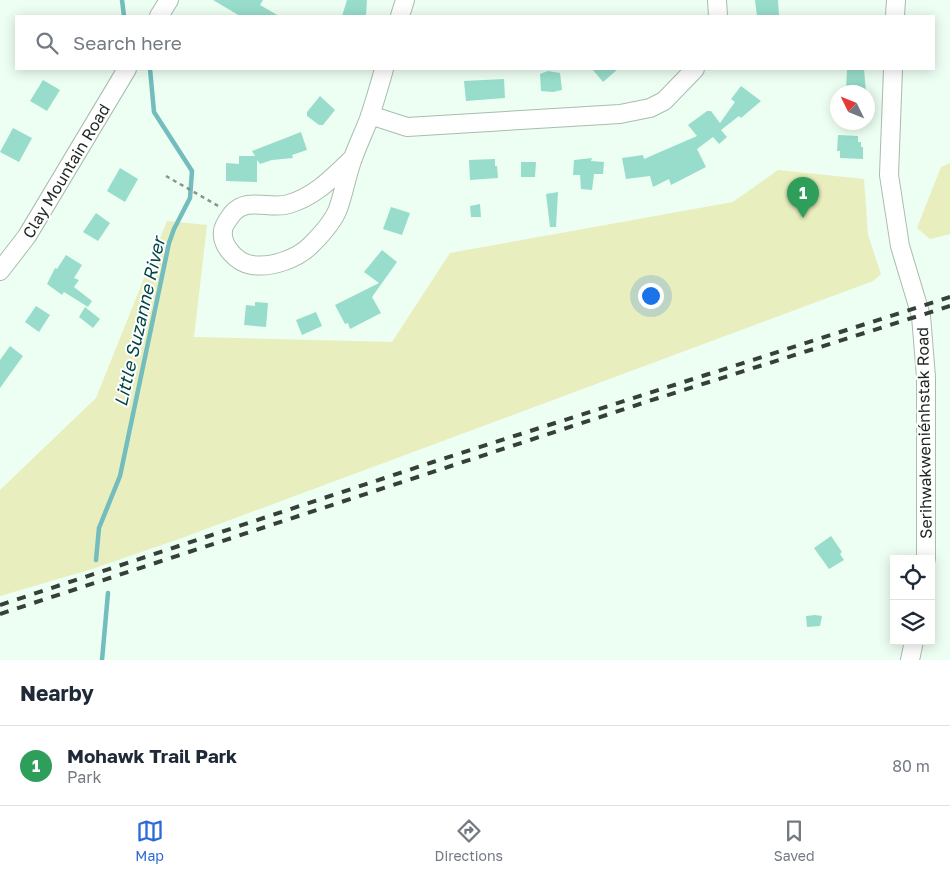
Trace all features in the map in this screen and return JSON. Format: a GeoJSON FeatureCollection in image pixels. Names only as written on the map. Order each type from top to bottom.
{"type":"FeatureCollection","features":[{"type":"Feature","properties":{"kind":"street"},"geometry":{"type":"LineString","coordinates":[[160,15],[169,0]]}},
{"type":"Feature","properties":{"kind":"street"},"geometry":{"type":"LineString","coordinates":[[400,15],[405,0]]}},
{"type":"Feature","properties":{"kind":"street"},"geometry":{"type":"LineString","coordinates":[[717,0],[718,15]]}},
{"type":"Feature","properties":{"kind":"street"},"geometry":{"type":"LineString","coordinates":[[895,15],[896,0]]}},
{"type":"Feature","properties":{"kind":"street","name":"Clay Mountain Road"},"geometry":{"type":"LineString","coordinates":[[0,271],[27,236],[127,70]]}},
{"type":"Feature","properties":{"kind":"street"},"geometry":{"type":"LineString","coordinates":[[353,158],[324,186],[306,197],[287,205],[254,204],[242,206],[232,214],[223,229],[223,238],[228,249],[238,259],[250,265],[264,266],[291,259],[310,246],[338,210],[353,158],[370,115],[384,70]]}},
{"type":"Feature","properties":{"kind":"street"},"geometry":{"type":"LineString","coordinates":[[370,115],[407,126],[620,114],[650,108],[664,101],[694,70]]}},
{"type":"Feature","properties":{"kind":"street","name":"Serihwakweniénhstak Road"},"geometry":{"type":"LineString","coordinates":[[893,70],[889,175],[900,246],[919,307],[926,378],[926,555]]}},
{"type":"Feature","properties":{"kind":"street"},"geometry":{"type":"LineString","coordinates":[[910,660],[913,645]]}},
{"type":"Feature","properties":{"kind":"path"},"geometry":{"type":"LineString","coordinates":[[166,176],[232,214]]}},
{"type":"Feature","properties":{"kind":"green space"},"geometry":{"type":"Polygon","coordinates":[[[950,163],[950,234],[930,239],[917,228],[941,167],[950,163]]]}},
{"type":"Feature","properties":{"kind":"green space"},"geometry":{"type":"Polygon","coordinates":[[[778,170],[864,179],[868,235],[881,274],[873,281],[179,539],[92,569],[0,596],[0,490],[96,398],[167,221],[207,225],[194,337],[392,342],[450,253],[733,202],[778,170]]]}},
{"type":"Feature","properties":{"kind":"building"},"geometry":{"type":"Polygon","coordinates":[[[213,0],[263,0],[260,5],[277,15],[238,15],[213,0]]]}},
{"type":"Feature","properties":{"kind":"building"},"geometry":{"type":"Polygon","coordinates":[[[347,0],[367,0],[366,15],[342,15],[347,0]]]}},
{"type":"Feature","properties":{"kind":"building"},"geometry":{"type":"Polygon","coordinates":[[[755,0],[778,0],[779,15],[757,15],[755,0]]]}},
{"type":"Feature","properties":{"kind":"building"},"geometry":{"type":"Polygon","coordinates":[[[593,70],[617,70],[603,82],[593,70]]]}},
{"type":"Feature","properties":{"kind":"building"},"geometry":{"type":"Polygon","coordinates":[[[847,70],[864,70],[865,85],[846,85],[847,70]]]}},
{"type":"Feature","properties":{"kind":"building"},"geometry":{"type":"Polygon","coordinates":[[[548,71],[560,73],[562,90],[553,92],[541,91],[540,74],[548,71]]]}},
{"type":"Feature","properties":{"kind":"building"},"geometry":{"type":"Polygon","coordinates":[[[504,79],[505,98],[466,101],[464,81],[504,79]]]}},
{"type":"Feature","properties":{"kind":"building"},"geometry":{"type":"Polygon","coordinates":[[[43,80],[60,90],[47,111],[30,101],[43,80]]]}},
{"type":"Feature","properties":{"kind":"building"},"geometry":{"type":"Polygon","coordinates":[[[741,86],[761,101],[741,118],[739,116],[721,130],[727,137],[719,144],[713,137],[697,149],[706,167],[671,185],[669,179],[653,187],[650,176],[626,179],[622,158],[643,155],[644,159],[697,136],[688,125],[707,111],[711,111],[720,123],[735,102],[731,99],[741,86]]]}},
{"type":"Feature","properties":{"kind":"building"},"geometry":{"type":"Polygon","coordinates":[[[320,96],[335,110],[323,125],[319,125],[307,116],[307,112],[320,96]]]}},
{"type":"Feature","properties":{"kind":"building"},"geometry":{"type":"Polygon","coordinates":[[[13,128],[32,138],[19,162],[0,152],[13,128]]]}},
{"type":"Feature","properties":{"kind":"building"},"geometry":{"type":"Polygon","coordinates":[[[301,132],[307,150],[292,155],[293,158],[272,160],[260,164],[257,160],[257,182],[226,181],[226,163],[239,164],[239,156],[255,156],[252,151],[301,132]]]}},
{"type":"Feature","properties":{"kind":"building"},"geometry":{"type":"Polygon","coordinates":[[[838,135],[858,136],[858,142],[861,142],[861,147],[863,147],[863,159],[840,158],[840,151],[837,151],[838,135]]]}},
{"type":"Feature","properties":{"kind":"building"},"geometry":{"type":"Polygon","coordinates":[[[592,158],[591,161],[604,162],[603,174],[594,174],[592,190],[581,189],[580,175],[573,175],[574,160],[592,158]]]}},
{"type":"Feature","properties":{"kind":"building"},"geometry":{"type":"Polygon","coordinates":[[[495,159],[498,178],[470,180],[469,160],[495,159]]]}},
{"type":"Feature","properties":{"kind":"building"},"geometry":{"type":"Polygon","coordinates":[[[521,162],[536,162],[535,177],[521,177],[521,162]]]}},
{"type":"Feature","properties":{"kind":"building"},"geometry":{"type":"Polygon","coordinates":[[[120,168],[138,179],[125,202],[107,191],[120,168]]]}},
{"type":"Feature","properties":{"kind":"building"},"geometry":{"type":"Polygon","coordinates":[[[558,192],[556,227],[550,227],[546,194],[558,192]]]}},
{"type":"Feature","properties":{"kind":"building"},"geometry":{"type":"Polygon","coordinates":[[[480,204],[481,217],[471,217],[470,206],[480,204]]]}},
{"type":"Feature","properties":{"kind":"building"},"geometry":{"type":"Polygon","coordinates":[[[391,207],[410,213],[402,235],[383,229],[391,207]]]}},
{"type":"Feature","properties":{"kind":"building"},"geometry":{"type":"Polygon","coordinates":[[[96,213],[110,223],[98,241],[83,232],[96,213]]]}},
{"type":"Feature","properties":{"kind":"building"},"geometry":{"type":"Polygon","coordinates":[[[382,250],[397,262],[372,297],[381,313],[350,329],[348,323],[345,324],[335,305],[379,283],[364,272],[382,250]]]}},
{"type":"Feature","properties":{"kind":"building"},"geometry":{"type":"Polygon","coordinates":[[[66,255],[82,265],[74,278],[79,280],[74,287],[92,301],[88,307],[64,292],[62,295],[47,284],[55,268],[57,269],[66,255]]]}},
{"type":"Feature","properties":{"kind":"building"},"geometry":{"type":"Polygon","coordinates":[[[255,302],[268,303],[266,327],[244,325],[246,305],[255,306],[255,302]]]}},
{"type":"Feature","properties":{"kind":"building"},"geometry":{"type":"Polygon","coordinates":[[[36,306],[50,315],[39,332],[25,322],[36,306]]]}},
{"type":"Feature","properties":{"kind":"building"},"geometry":{"type":"Polygon","coordinates":[[[85,307],[100,319],[93,328],[79,317],[85,307]]]}},
{"type":"Feature","properties":{"kind":"building"},"geometry":{"type":"Polygon","coordinates":[[[316,312],[322,326],[302,335],[296,320],[316,312]]]}},
{"type":"Feature","properties":{"kind":"building"},"geometry":{"type":"Polygon","coordinates":[[[10,346],[23,356],[0,388],[0,360],[10,346]]]}},
{"type":"Feature","properties":{"kind":"building"},"geometry":{"type":"Polygon","coordinates":[[[831,536],[842,552],[840,554],[844,560],[829,569],[814,548],[831,536]]]}},
{"type":"Feature","properties":{"kind":"building"},"geometry":{"type":"Polygon","coordinates":[[[806,616],[822,616],[820,626],[807,627],[806,616]]]}},
{"type":"Feature","properties":{"kind":"waterway","name":"Little Suzanne River"},"geometry":{"type":"LineString","coordinates":[[122,0],[124,15]]}},
{"type":"Feature","properties":{"kind":"waterway","name":"Little Suzanne River"},"geometry":{"type":"LineString","coordinates":[[96,560],[99,528],[120,476],[169,243],[190,198],[192,171],[154,112],[150,70]]}},
{"type":"Feature","properties":{"kind":"waterway","name":"Little Suzanne River"},"geometry":{"type":"LineString","coordinates":[[102,660],[108,593]]}},
{"type":"Feature","properties":{"kind":"railway"},"geometry":{"type":"LineString","coordinates":[[0,605],[433,462],[950,297]]}},
{"type":"Feature","properties":{"kind":"railway"},"geometry":{"type":"LineString","coordinates":[[0,614],[649,401],[950,306]]}},
{"type":"Feature","properties":{"kind":"place","name":"Mohawk Trail Park"},"geometry":{"type":"Point","coordinates":[803,218]}}]}
